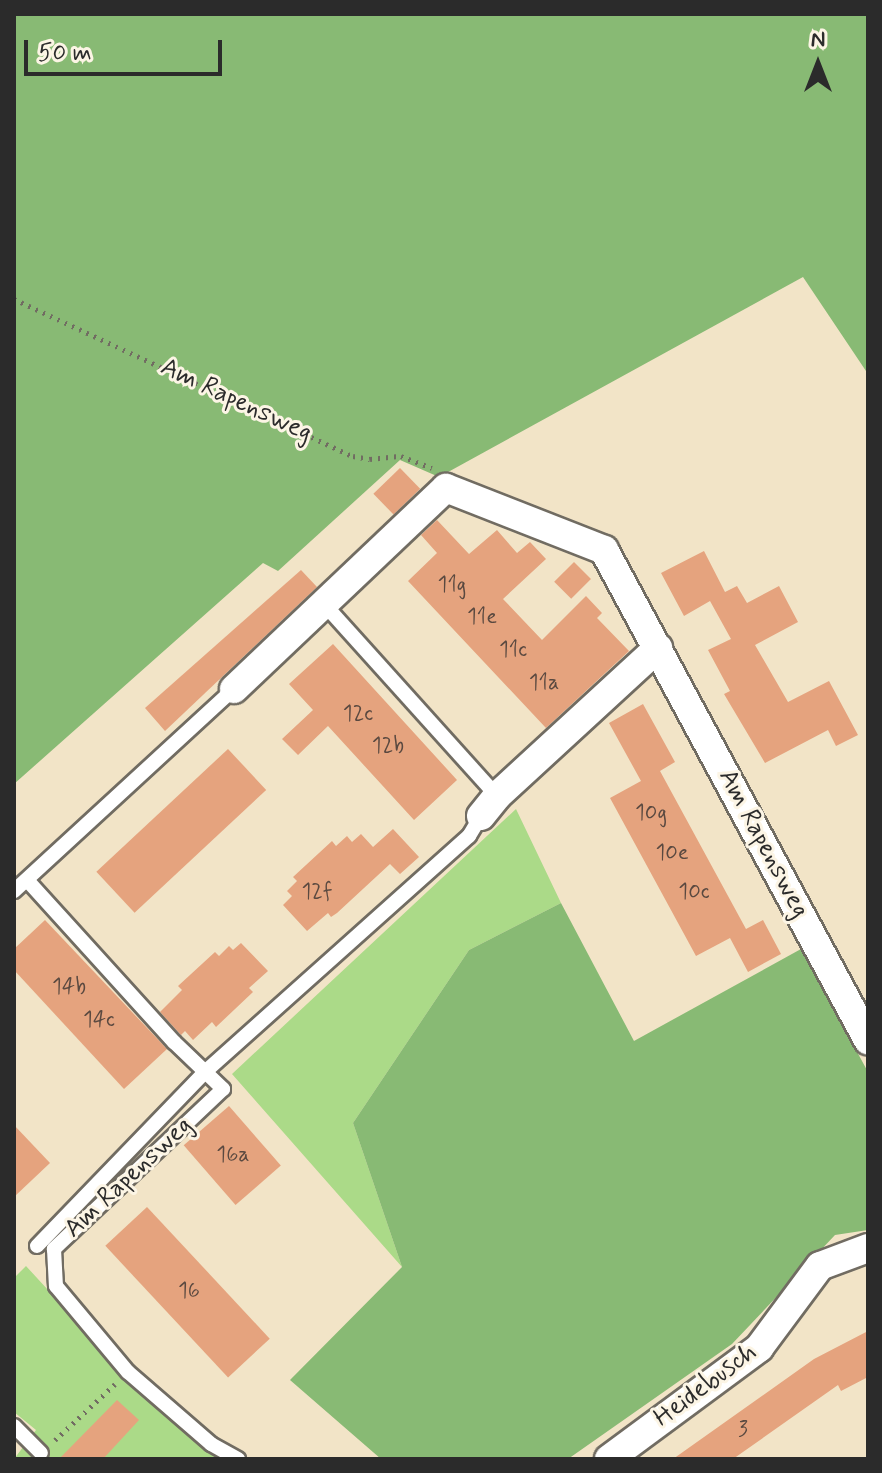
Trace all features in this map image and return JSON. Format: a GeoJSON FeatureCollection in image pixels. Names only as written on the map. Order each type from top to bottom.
{"type":"FeatureCollection","features":[{"type":"Feature","properties":{"kind":"street"},"geometry":{"type":"LineString","coordinates":[[234,689],[448,482]]}},
{"type":"Feature","properties":{"kind":"street","name":"Am Rapensweg"},"geometry":{"type":"LineString","coordinates":[[448,482],[604,550],[868,1040]]}},
{"type":"Feature","properties":{"kind":"street","name":"Am Rapensweg"},"geometry":{"type":"LineString","coordinates":[[489,806],[658,648]]}},
{"type":"Feature","properties":{"kind":"street","name":"Heidebusch"},"geometry":{"type":"LineString","coordinates":[[609,1459],[759,1348],[820,1266],[868,1248]]}},
{"type":"Feature","properties":{"kind":"lane"},"geometry":{"type":"LineString","coordinates":[[324,604],[489,806]]}},
{"type":"Feature","properties":{"kind":"lane"},"geometry":{"type":"LineString","coordinates":[[14,891],[234,689]]}},
{"type":"Feature","properties":{"kind":"lane","name":"Am Rapensweg"},"geometry":{"type":"LineString","coordinates":[[37,1246],[206,1071],[469,836],[489,806]]}},
{"type":"Feature","properties":{"kind":"lane"},"geometry":{"type":"LineString","coordinates":[[27,880],[174,1042],[206,1071]]}},
{"type":"Feature","properties":{"kind":"lane","name":"Am Rapensweg"},"geometry":{"type":"LineString","coordinates":[[206,1071],[223,1089],[54,1249],[56,1286],[128,1372],[211,1444],[238,1459]]}},
{"type":"Feature","properties":{"kind":"lane"},"geometry":{"type":"LineString","coordinates":[[14,1426],[41,1453]]}},
{"type":"Feature","properties":{"kind":"path","name":"Am Rapensweg"},"geometry":{"type":"LineString","coordinates":[[14,299],[353,456],[370,459],[401,456],[448,482]]}},
{"type":"Feature","properties":{"kind":"path"},"geometry":{"type":"LineString","coordinates":[[41,1453],[128,1372]]}},
{"type":"Feature","properties":{"kind":"green space"},"geometry":{"type":"Polygon","coordinates":[[[14,14],[868,14],[868,374],[803,277],[439,477],[400,460],[278,571],[263,563],[14,784],[14,14]]]}},
{"type":"Feature","properties":{"kind":"green space"},"geometry":{"type":"Polygon","coordinates":[[[516,809],[561,903],[469,950],[353,1123],[402,1267],[232,1074],[516,809]]]}},
{"type":"Feature","properties":{"kind":"green space"},"geometry":{"type":"Polygon","coordinates":[[[561,903],[634,1041],[801,949],[868,1072],[868,1230],[835,1235],[732,1344],[568,1459],[381,1459],[290,1380],[402,1267],[353,1123],[469,950],[561,903]]]}},
{"type":"Feature","properties":{"kind":"green space"},"geometry":{"type":"Polygon","coordinates":[[[26,1266],[139,1389],[222,1459],[14,1459],[36,1430],[14,1412],[14,1278],[26,1266]]]}},
{"type":"Feature","properties":{"kind":"building"},"geometry":{"type":"Polygon","coordinates":[[[400,468],[420,489],[394,515],[373,494],[400,468]]]}},
{"type":"Feature","properties":{"kind":"building"},"geometry":{"type":"Polygon","coordinates":[[[437,520],[469,554],[497,530],[517,553],[530,542],[546,559],[503,599],[542,640],[586,596],[602,613],[597,618],[629,651],[546,728],[408,581],[437,553],[421,535],[437,520]]]}},
{"type":"Feature","properties":{"kind":"building"},"geometry":{"type":"Polygon","coordinates":[[[704,551],[725,592],[737,586],[747,603],[779,586],[798,622],[755,645],[788,702],[829,681],[858,735],[836,746],[828,730],[765,763],[724,694],[730,691],[708,650],[731,639],[710,601],[684,616],[661,573],[704,551]]]}},
{"type":"Feature","properties":{"kind":"building"},"geometry":{"type":"Polygon","coordinates":[[[574,562],[591,579],[571,599],[554,582],[574,562]]]}},
{"type":"Feature","properties":{"kind":"building"},"geometry":{"type":"Polygon","coordinates":[[[301,570],[317,587],[165,731],[145,708],[301,570]]]}},
{"type":"Feature","properties":{"kind":"building"},"geometry":{"type":"Polygon","coordinates":[[[333,644],[457,780],[414,820],[328,726],[298,755],[282,739],[313,710],[289,684],[333,644]]]}},
{"type":"Feature","properties":{"kind":"building"},"geometry":{"type":"Polygon","coordinates":[[[643,704],[675,762],[660,771],[746,929],[763,920],[781,954],[748,972],[730,938],[696,956],[610,798],[641,781],[609,723],[643,704]]]}},
{"type":"Feature","properties":{"kind":"building"},"geometry":{"type":"Polygon","coordinates":[[[228,749],[266,790],[135,913],[96,872],[228,749]]]}},
{"type":"Feature","properties":{"kind":"building"},"geometry":{"type":"Polygon","coordinates":[[[393,829],[419,857],[400,874],[390,864],[337,913],[331,917],[328,913],[307,931],[283,905],[292,896],[287,891],[297,881],[293,877],[332,841],[336,846],[347,836],[352,842],[361,834],[373,847],[393,829]]]}},
{"type":"Feature","properties":{"kind":"building"},"geometry":{"type":"Polygon","coordinates":[[[45,920],[167,1049],[124,1089],[14,970],[14,949],[45,920]]]}},
{"type":"Feature","properties":{"kind":"building"},"geometry":{"type":"Polygon","coordinates":[[[241,943],[268,971],[249,988],[253,992],[216,1027],[212,1022],[193,1040],[185,1031],[181,1035],[160,1012],[182,990],[178,986],[215,952],[219,956],[229,946],[233,950],[241,943]]]}},
{"type":"Feature","properties":{"kind":"building"},"geometry":{"type":"Polygon","coordinates":[[[229,1106],[281,1166],[236,1205],[184,1145],[229,1106]]]}},
{"type":"Feature","properties":{"kind":"building"},"geometry":{"type":"Polygon","coordinates":[[[14,1125],[50,1163],[14,1197],[14,1125]]]}},
{"type":"Feature","properties":{"kind":"building"},"geometry":{"type":"Polygon","coordinates":[[[147,1207],[270,1339],[228,1378],[105,1246],[147,1207]]]}},
{"type":"Feature","properties":{"kind":"building"},"geometry":{"type":"Polygon","coordinates":[[[868,1331],[868,1377],[841,1391],[838,1385],[733,1459],[673,1459],[814,1359],[868,1331]]]}},
{"type":"Feature","properties":{"kind":"building"},"geometry":{"type":"Polygon","coordinates":[[[117,1400],[139,1420],[103,1459],[59,1459],[117,1400]]]}}]}
